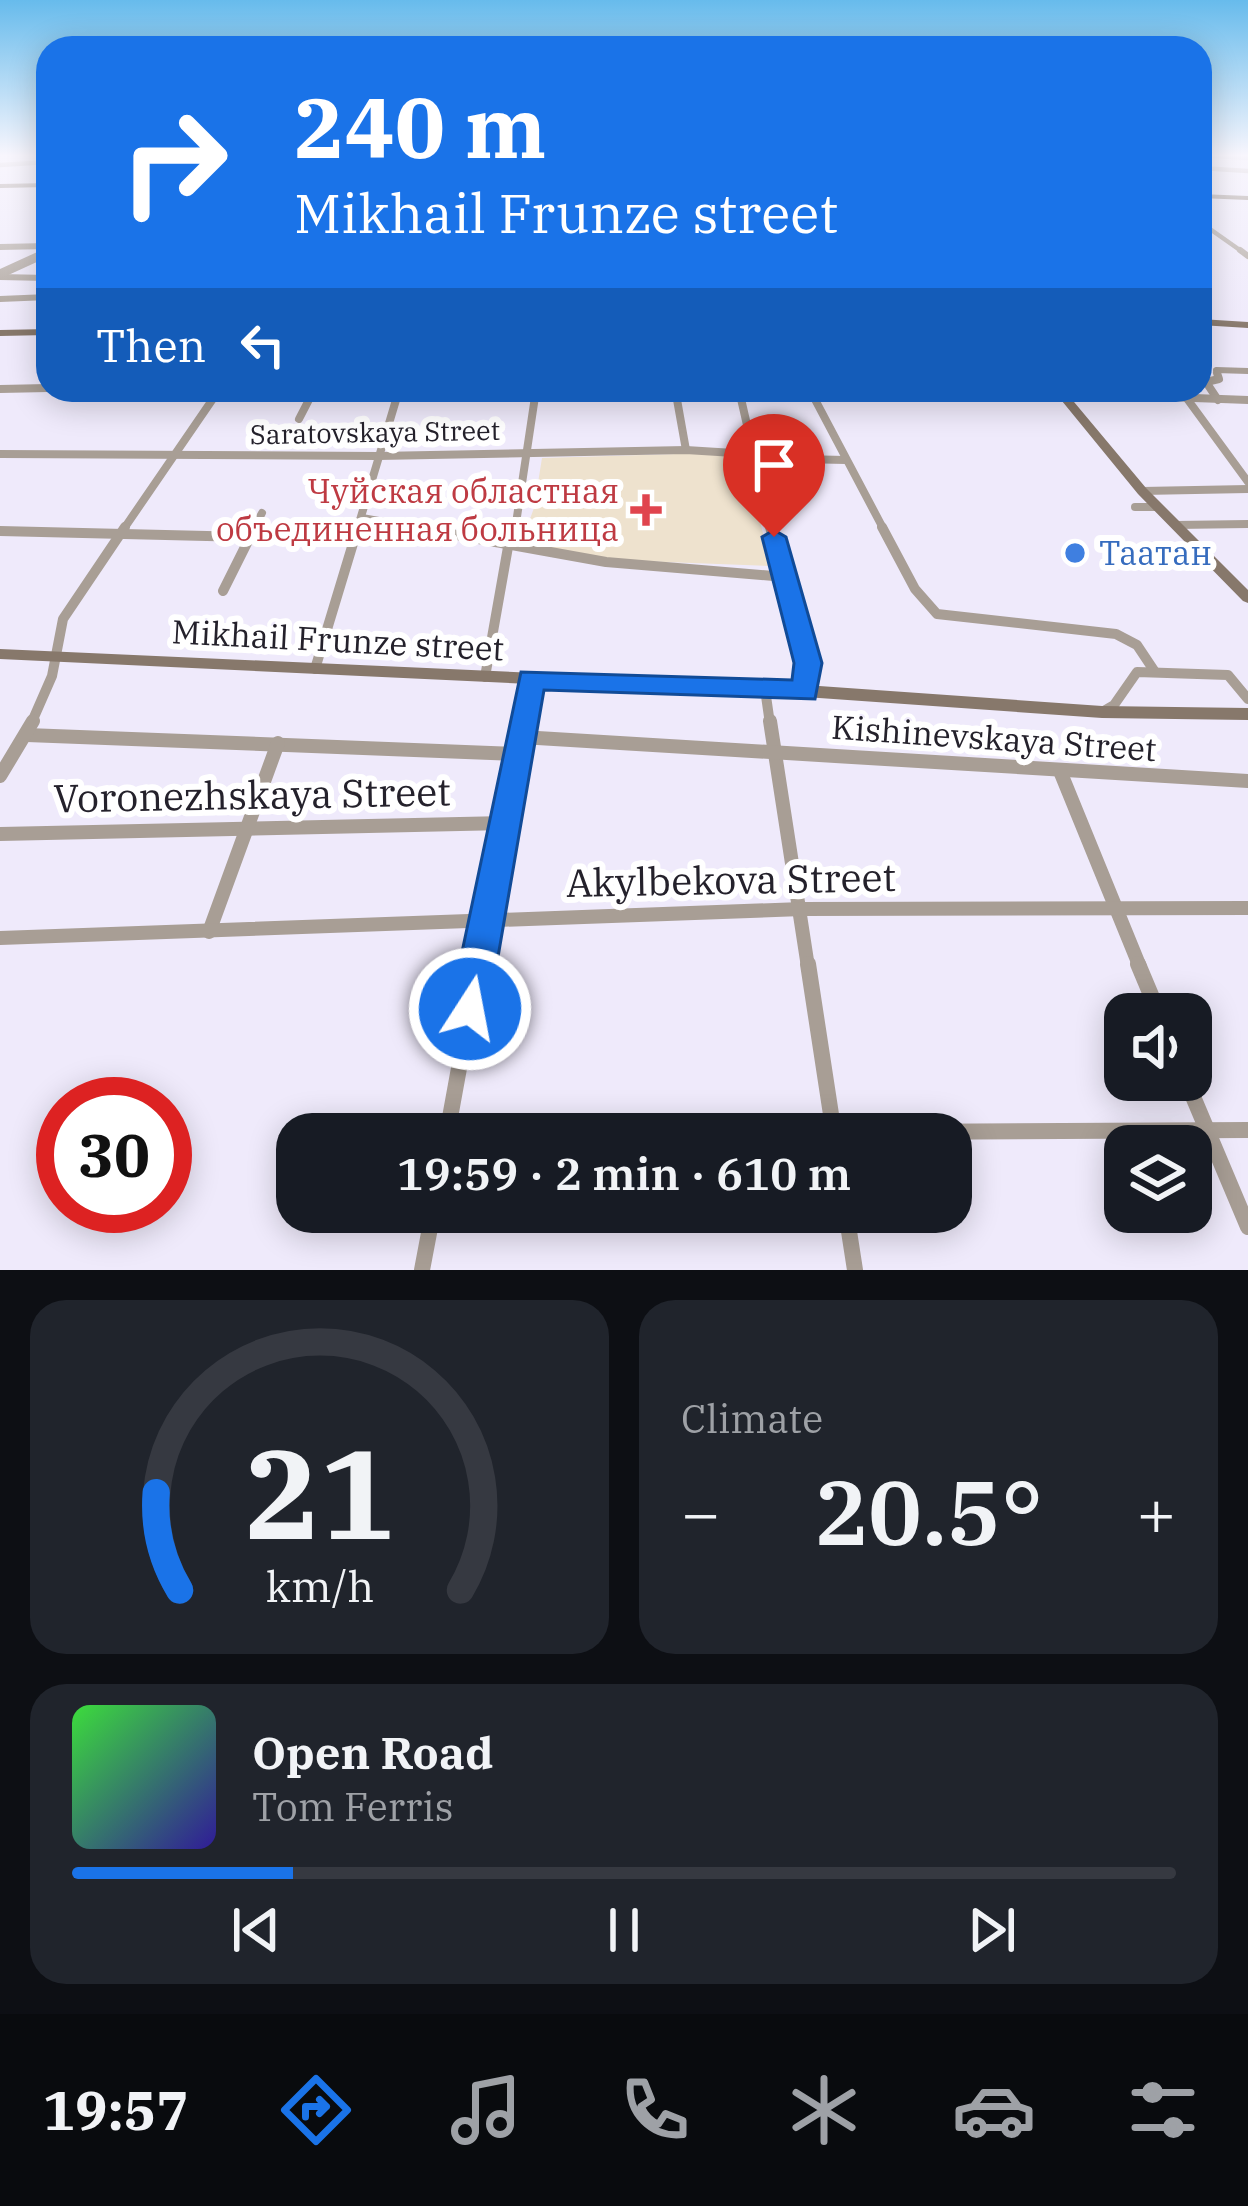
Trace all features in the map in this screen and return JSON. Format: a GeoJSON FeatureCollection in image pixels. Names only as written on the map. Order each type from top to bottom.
{"type":"FeatureCollection","features":[{"type":"Feature","properties":{"kind":"main road"},"geometry":{"type":"LineString","coordinates":[[1212,323],[1248,325]]}},
{"type":"Feature","properties":{"kind":"main road"},"geometry":{"type":"LineString","coordinates":[[0,333],[36,332]]}},
{"type":"Feature","properties":{"kind":"main road"},"geometry":{"type":"LineString","coordinates":[[1067,402],[1142,491],[1248,598]]}},
{"type":"Feature","properties":{"kind":"main road","name":"Mikhail Frunze street"},"geometry":{"type":"LineString","coordinates":[[0,654],[805,691],[1102,712],[1248,714]]}},
{"type":"Feature","properties":{"kind":"street"},"geometry":{"type":"LineString","coordinates":[[1212,231],[1248,256]]}},
{"type":"Feature","properties":{"kind":"street"},"geometry":{"type":"LineString","coordinates":[[0,247],[36,248]]}},
{"type":"Feature","properties":{"kind":"street"},"geometry":{"type":"LineString","coordinates":[[0,276],[36,256]]}},
{"type":"Feature","properties":{"kind":"street"},"geometry":{"type":"LineString","coordinates":[[0,276],[36,278]]}},
{"type":"Feature","properties":{"kind":"street"},"geometry":{"type":"LineString","coordinates":[[0,299],[36,298]]}},
{"type":"Feature","properties":{"kind":"street"},"geometry":{"type":"LineString","coordinates":[[1212,381],[1219,379],[1216,370],[1248,371]]}},
{"type":"Feature","properties":{"kind":"street"},"geometry":{"type":"LineString","coordinates":[[0,388],[36,388]]}},
{"type":"Feature","properties":{"kind":"street"},"geometry":{"type":"LineString","coordinates":[[1212,391],[1218,400]]}},
{"type":"Feature","properties":{"kind":"street"},"geometry":{"type":"LineString","coordinates":[[1212,400],[1248,400]]}},
{"type":"Feature","properties":{"kind":"street"},"geometry":{"type":"LineString","coordinates":[[0,776],[27,735],[57,656],[58,627],[210,402]]}},
{"type":"Feature","properties":{"kind":"street"},"geometry":{"type":"LineString","coordinates":[[299,419],[308,402]]}},
{"type":"Feature","properties":{"kind":"street"},"geometry":{"type":"LineString","coordinates":[[315,669],[395,402]]}},
{"type":"Feature","properties":{"kind":"street"},"geometry":{"type":"LineString","coordinates":[[484,677],[508,547],[519,520],[535,402]]}},
{"type":"Feature","properties":{"kind":"street"},"geometry":{"type":"LineString","coordinates":[[678,402],[686,450]]}},
{"type":"Feature","properties":{"kind":"street"},"geometry":{"type":"LineString","coordinates":[[742,402],[751,456],[808,663],[805,691]]}},
{"type":"Feature","properties":{"kind":"street"},"geometry":{"type":"LineString","coordinates":[[816,402],[915,589],[937,614],[1116,634],[1137,645],[1155,672]]}},
{"type":"Feature","properties":{"kind":"street"},"geometry":{"type":"LineString","coordinates":[[1189,402],[1248,486]]}},
{"type":"Feature","properties":{"kind":"street","name":"Saratovskaya Street"},"geometry":{"type":"LineString","coordinates":[[0,454],[378,456],[686,450],[846,460]]}},
{"type":"Feature","properties":{"kind":"street"},"geometry":{"type":"LineString","coordinates":[[1142,491],[1248,486]]}},
{"type":"Feature","properties":{"kind":"street"},"geometry":{"type":"LineString","coordinates":[[1135,507],[1158,507]]}},
{"type":"Feature","properties":{"kind":"street"},"geometry":{"type":"LineString","coordinates":[[223,592],[262,513]]}},
{"type":"Feature","properties":{"kind":"street"},"geometry":{"type":"LineString","coordinates":[[362,518],[606,562],[785,577]]}},
{"type":"Feature","properties":{"kind":"street"},"geometry":{"type":"LineString","coordinates":[[1175,525],[1248,524]]}},
{"type":"Feature","properties":{"kind":"street"},"geometry":{"type":"LineString","coordinates":[[0,531],[248,537]]}},
{"type":"Feature","properties":{"kind":"street"},"geometry":{"type":"LineString","coordinates":[[1102,712],[1114,705],[1137,672],[1228,675],[1248,699]]}},
{"type":"Feature","properties":{"kind":"street"},"geometry":{"type":"LineString","coordinates":[[451,1113],[531,679]]}},
{"type":"Feature","properties":{"kind":"street"},"geometry":{"type":"LineString","coordinates":[[765,689],[831,1113]]}},
{"type":"Feature","properties":{"kind":"street"},"geometry":{"type":"LineString","coordinates":[[27,735],[518,754]]}},
{"type":"Feature","properties":{"kind":"street","name":"Kishinevskaya Street"},"geometry":{"type":"LineString","coordinates":[[521,737],[1248,782]]}},
{"type":"Feature","properties":{"kind":"street"},"geometry":{"type":"LineString","coordinates":[[209,932],[278,743]]}},
{"type":"Feature","properties":{"kind":"street"},"geometry":{"type":"LineString","coordinates":[[1060,771],[1150,993]]}},
{"type":"Feature","properties":{"kind":"street","name":"Voronezhskaya Street"},"geometry":{"type":"LineString","coordinates":[[0,834],[506,823]]}},
{"type":"Feature","properties":{"kind":"street","name":"Akylbekova Street"},"geometry":{"type":"LineString","coordinates":[[0,938],[802,909],[1248,908]]}},
{"type":"Feature","properties":{"kind":"street"},"geometry":{"type":"LineString","coordinates":[[1212,1131],[1248,1130]]}},
{"type":"Feature","properties":{"kind":"street"},"geometry":{"type":"LineString","coordinates":[[972,1132],[1104,1131]]}},
{"type":"Feature","properties":{"kind":"street"},"geometry":{"type":"LineString","coordinates":[[1212,1145],[1248,1227]]}},
{"type":"Feature","properties":{"kind":"street"},"geometry":{"type":"LineString","coordinates":[[422,1270],[429,1233]]}},
{"type":"Feature","properties":{"kind":"street"},"geometry":{"type":"LineString","coordinates":[[849,1233],[855,1270]]}},
{"type":"Feature","properties":{"kind":"shaded area","name":"Чуйская областная объединенная больница"},"geometry":{"type":"Polygon","coordinates":[[[743,452],[771,566],[613,560],[521,543],[534,508],[542,458],[743,452]]]}},
{"type":"Feature","properties":{"kind":"place","name":"Чуйская областная объединенная больница"},"geometry":{"type":"Point","coordinates":[646,510]}},
{"type":"Feature","properties":{"kind":"place","name":"Таатан"},"geometry":{"type":"Point","coordinates":[1075,553]}},
{"type":"Feature","properties":{"kind":"route"},"geometry":{"type":"LineString","coordinates":[[470,1009],[531,679],[805,691],[808,663],[774,537]]}}]}
